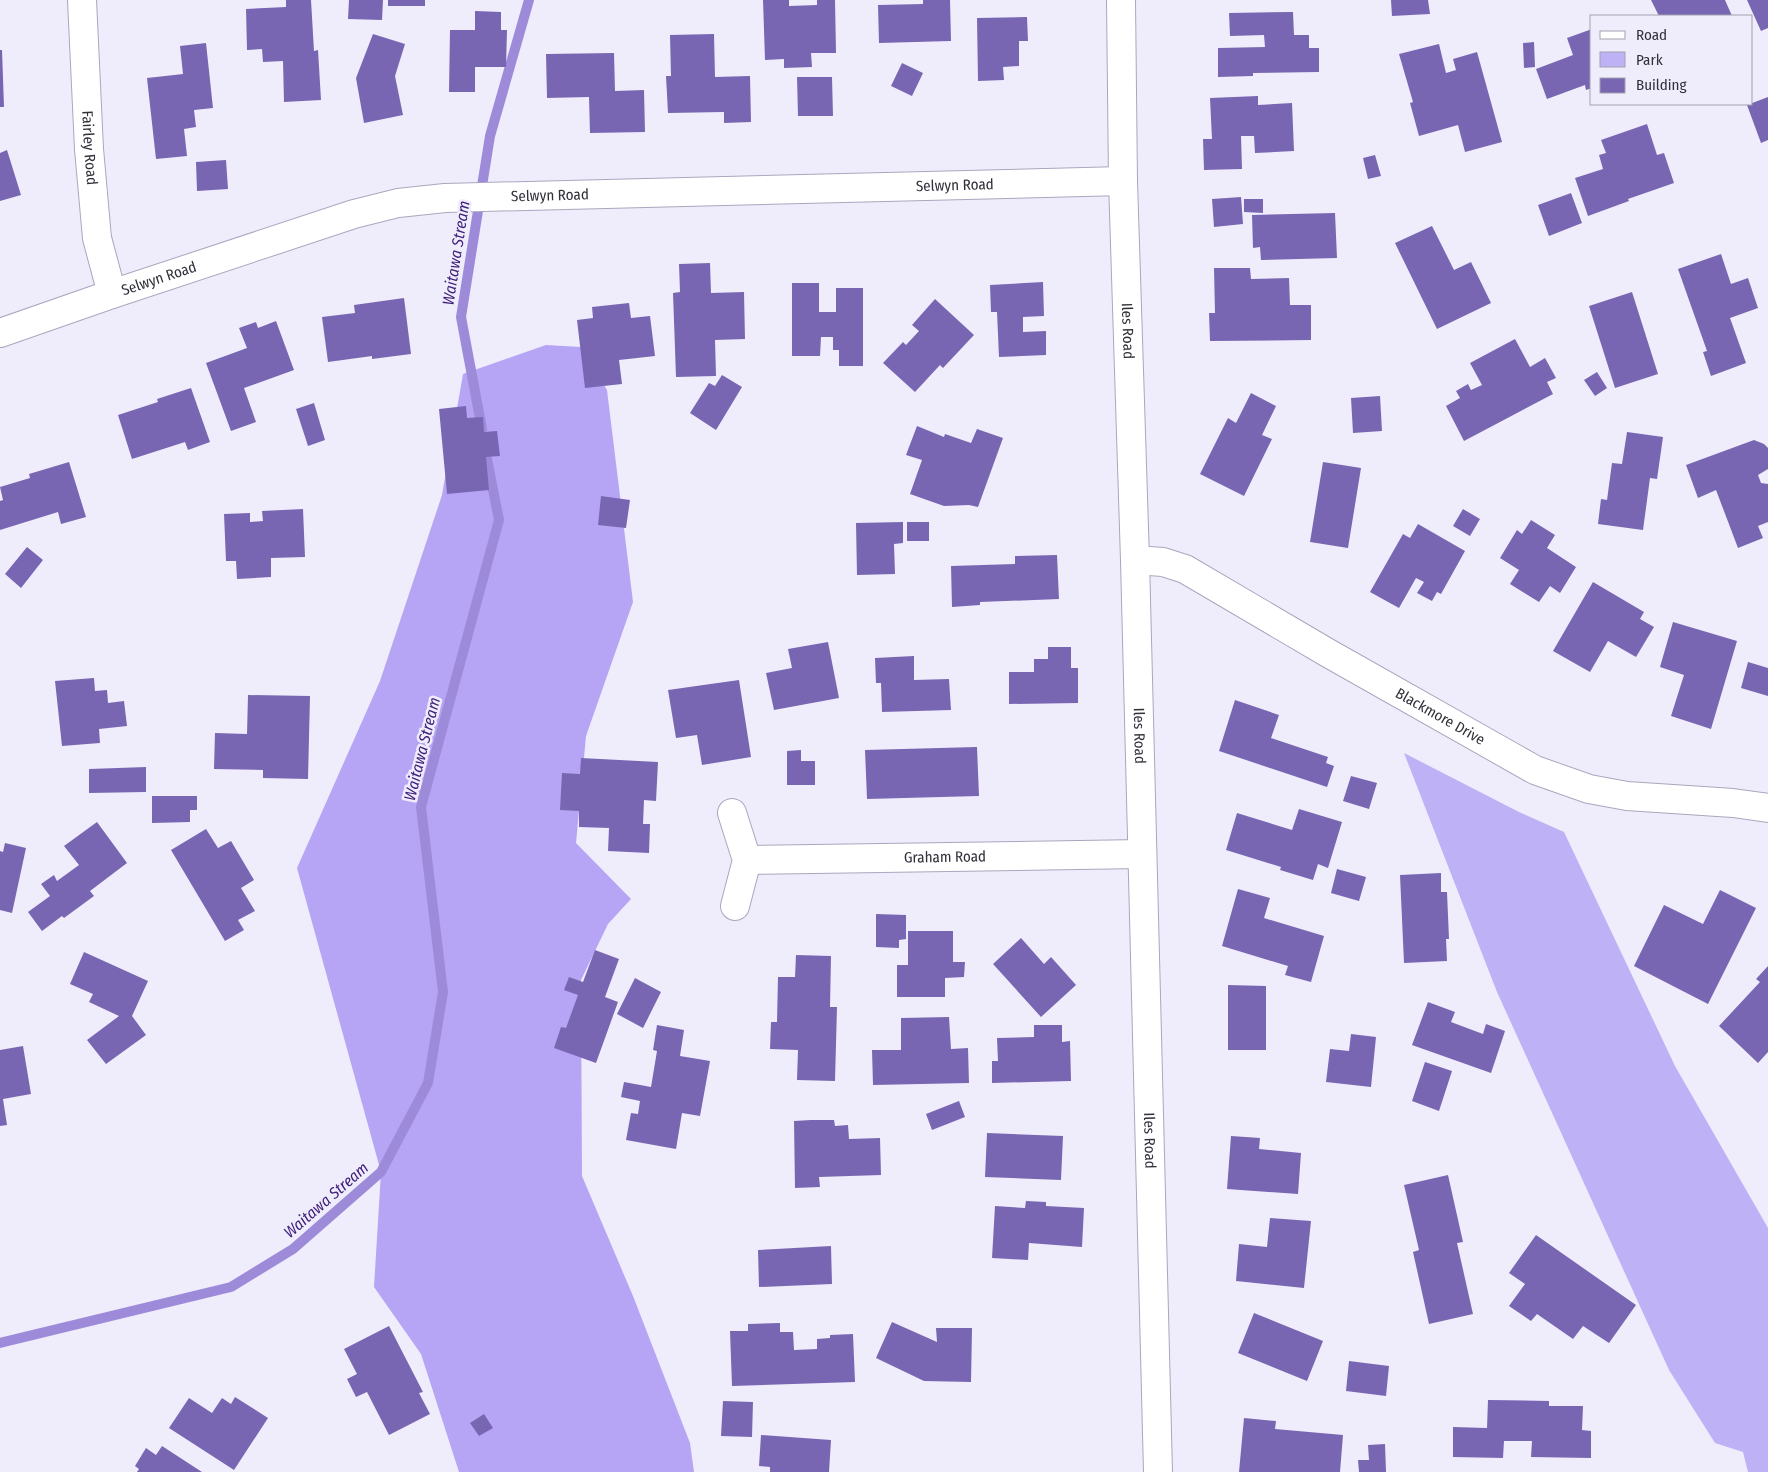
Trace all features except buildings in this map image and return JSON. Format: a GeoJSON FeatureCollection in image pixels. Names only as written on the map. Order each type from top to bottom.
{"type":"FeatureCollection","features":[{"type":"Feature","properties":{"kind":"street","name":"Fairley Road"},"geometry":{"type":"LineString","coordinates":[[82,0],[89,149],[97,238],[112,294]]}},
{"type":"Feature","properties":{"kind":"street","name":"Iles Road"},"geometry":{"type":"LineString","coordinates":[[1121,0],[1123,181],[1135,560],[1158,1472]]}},
{"type":"Feature","properties":{"kind":"street","name":"Selwyn Road"},"geometry":{"type":"LineString","coordinates":[[0,333],[354,214],[398,203],[445,198],[1123,181]]}},
{"type":"Feature","properties":{"kind":"street","name":"Blackmore Drive"},"geometry":{"type":"LineString","coordinates":[[1135,560],[1163,562],[1185,569],[1328,653],[1535,770],[1589,789],[1627,796],[1733,803],[1768,808]]}},
{"type":"Feature","properties":{"kind":"street"},"geometry":{"type":"LineString","coordinates":[[732,813],[747,860],[735,906]]}},
{"type":"Feature","properties":{"kind":"street","name":"Graham Road"},"geometry":{"type":"LineString","coordinates":[[747,860],[1142,854]]}},
{"type":"Feature","properties":{"kind":"green space"},"geometry":{"type":"Polygon","coordinates":[[[1404,753],[1519,812],[1564,832],[1675,1066],[1768,1228],[1768,1472],[1748,1472],[1743,1452],[1715,1443],[1669,1370],[1497,992],[1404,753]]]}},
{"type":"Feature","properties":{"kind":"shaded area"},"geometry":{"type":"Polygon","coordinates":[[[546,345],[581,347],[607,390],[633,602],[586,736],[576,843],[631,899],[608,924],[581,980],[582,1176],[633,1296],[690,1443],[694,1472],[459,1472],[421,1354],[374,1287],[381,1172],[297,868],[380,681],[442,495],[463,374],[546,345]]]}},
{"type":"Feature","properties":{"kind":"waterway","name":"Waitawa Stream"},"geometry":{"type":"LineString","coordinates":[[482,429],[461,317],[490,136],[529,0]]}},
{"type":"Feature","properties":{"kind":"waterway","name":"Waitawa Stream"},"geometry":{"type":"LineString","coordinates":[[0,1343],[231,1287],[293,1249],[381,1172],[428,1083],[443,992],[421,807],[499,520],[484,444]]}}]}
